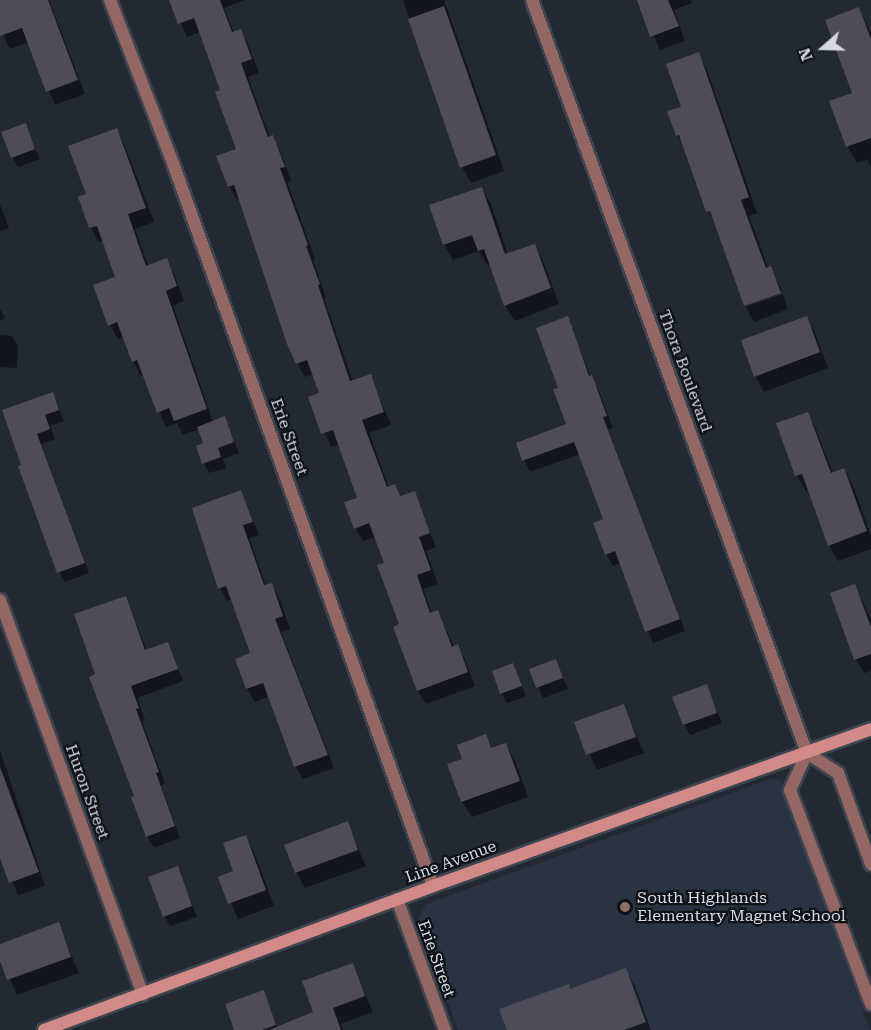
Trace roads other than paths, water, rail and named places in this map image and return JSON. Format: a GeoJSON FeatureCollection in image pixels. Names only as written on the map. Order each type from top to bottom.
{"type":"FeatureCollection","features":[{"type":"Feature","properties":{"kind":"main road","name":"Line Avenue"},"geometry":{"type":"LineString","coordinates":[[44,1030],[397,899],[871,729]]}},
{"type":"Feature","properties":{"kind":"street","name":"Erie Street"},"geometry":{"type":"LineString","coordinates":[[110,0],[178,177],[433,886]]}},
{"type":"Feature","properties":{"kind":"street","name":"Thora Boulevard"},"geometry":{"type":"LineString","coordinates":[[532,0],[807,753]]}},
{"type":"Feature","properties":{"kind":"street","name":"Huron Street"},"geometry":{"type":"LineString","coordinates":[[0,600],[143,995]]}},
{"type":"Feature","properties":{"kind":"street"},"geometry":{"type":"LineString","coordinates":[[871,864],[838,774],[807,753],[790,790],[871,1004]]}},
{"type":"Feature","properties":{"kind":"street","name":"Erie Street"},"geometry":{"type":"LineString","coordinates":[[397,899],[445,1030]]}},
{"type":"Feature","properties":{"kind":"place","name":"South Highlands Elementary Magnet School"},"geometry":{"type":"Point","coordinates":[625,907]}}]}
